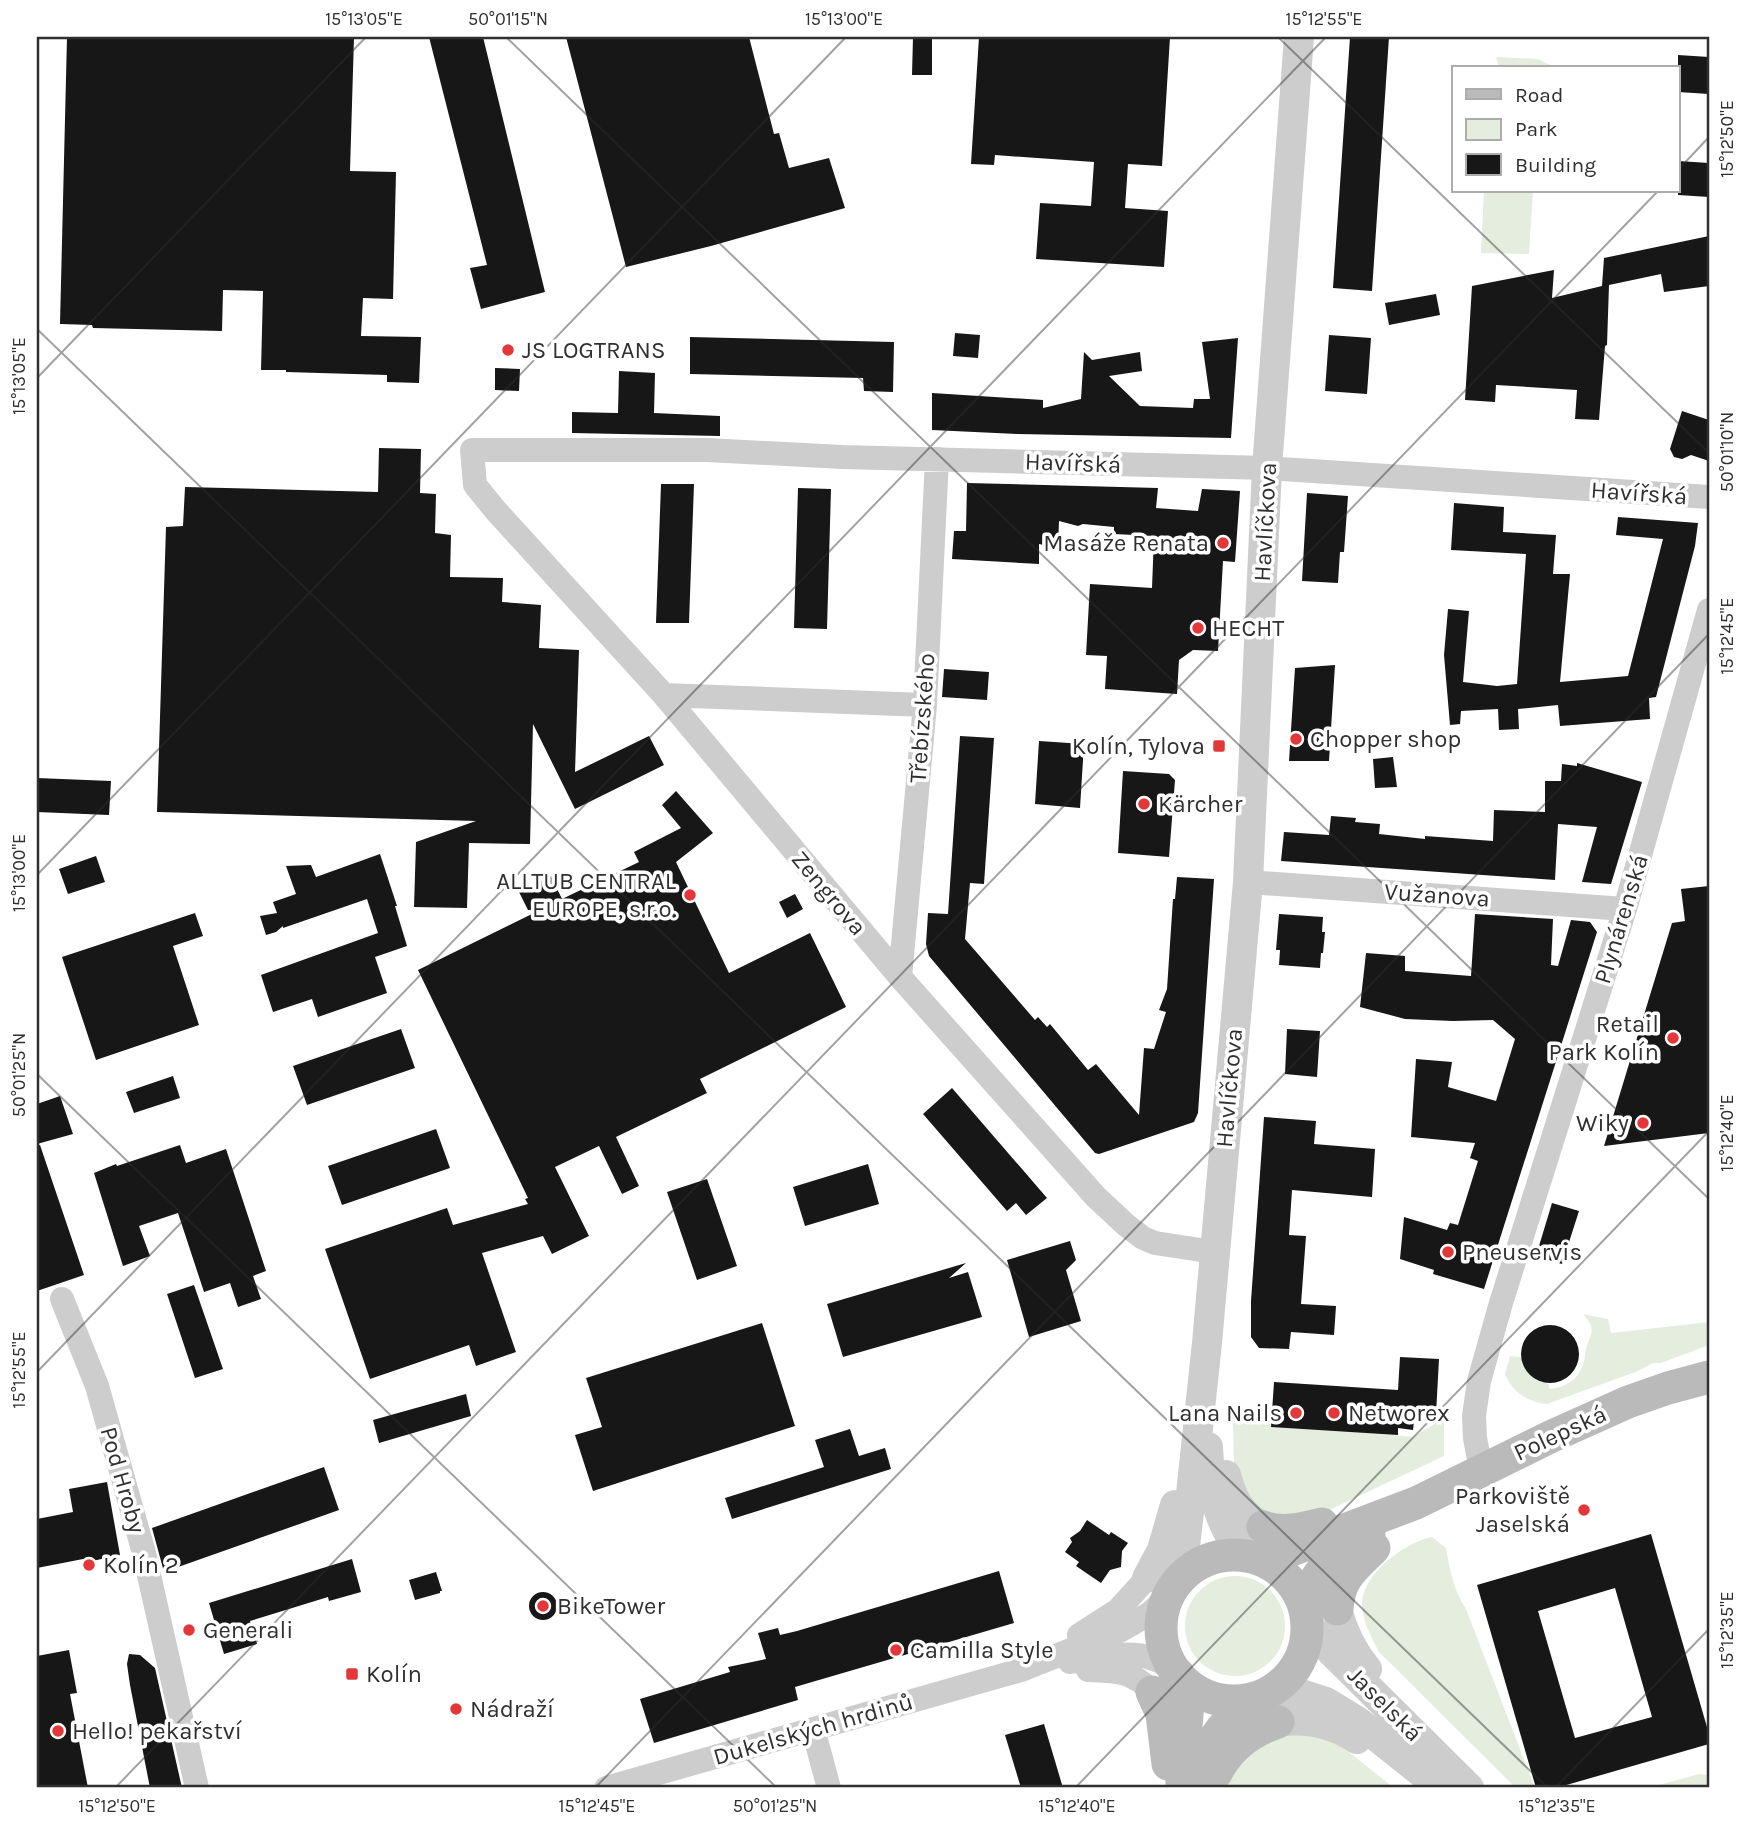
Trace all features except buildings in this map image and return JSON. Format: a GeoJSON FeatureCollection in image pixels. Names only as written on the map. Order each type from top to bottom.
{"type":"FeatureCollection","features":[{"type":"Feature","properties":{"kind":"main road","name":"Polepská"},"geometry":{"type":"LineString","coordinates":[[1158,1587],[1207,1560],[1231,1555],[1257,1542],[1265,1558],[1416,1503],[1628,1402],[1709,1377]]}},
{"type":"Feature","properties":{"kind":"main road","name":"Polepská"},"geometry":{"type":"LineString","coordinates":[[1195,1788],[1207,1752],[1231,1718],[1258,1696],[1282,1683],[1298,1662],[1306,1640],[1322,1613],[1306,1607],[1313,1581],[1326,1565],[1348,1548],[1416,1503]]}},
{"type":"Feature","properties":{"kind":"main road"},"geometry":{"type":"LineString","coordinates":[[1257,1542],[1264,1562],[1284,1574],[1300,1597],[1322,1613]]}},
{"type":"Feature","properties":{"kind":"main road"},"geometry":{"type":"LineString","coordinates":[[1158,1587],[1163,1644],[1168,1657],[1162,1714],[1170,1788]]}},
{"type":"Feature","properties":{"kind":"main road"},"geometry":{"type":"LineString","coordinates":[[1165,1683],[1194,1689],[1217,1699],[1238,1700],[1258,1696]]}},
{"type":"Feature","properties":{"kind":"main road"},"geometry":{"type":"LineString","coordinates":[[1165,1683],[1186,1692],[1188,1703],[1182,1788]]}},
{"type":"Feature","properties":{"kind":"main road"},"geometry":{"type":"LineString","coordinates":[[1210,1788],[1220,1765],[1238,1743],[1278,1722]]}},
{"type":"Feature","properties":{"kind":"street","name":"Havlíčkova"},"geometry":{"type":"LineString","coordinates":[[1158,1587],[1181,1566],[1184,1555],[1207,1343],[1248,882],[1267,468],[1299,37]]}},
{"type":"Feature","properties":{"kind":"street","name":"Havířská"},"geometry":{"type":"LineString","coordinates":[[475,485],[472,450],[707,450],[842,457],[1267,468],[1709,497]]}},
{"type":"Feature","properties":{"kind":"street","name":"Třebízského"},"geometry":{"type":"LineString","coordinates":[[900,977],[925,705],[937,459]]}},
{"type":"Feature","properties":{"kind":"street","name":"Zengrova"},"geometry":{"type":"LineString","coordinates":[[475,485],[664,695],[900,977],[1079,1179],[1143,1238],[1155,1243],[1214,1252]]}},
{"type":"Feature","properties":{"kind":"street","name":"Plynárenská"},"geometry":{"type":"LineString","coordinates":[[1481,1471],[1474,1416],[1479,1381],[1625,909],[1709,610]]}},
{"type":"Feature","properties":{"kind":"street"},"geometry":{"type":"LineString","coordinates":[[664,695],[925,705]]}},
{"type":"Feature","properties":{"kind":"street","name":"Vužanova"},"geometry":{"type":"LineString","coordinates":[[1248,882],[1625,909]]}},
{"type":"Feature","properties":{"kind":"street","name":"Pod Hroby"},"geometry":{"type":"LineString","coordinates":[[62,1299],[97,1386],[141,1541],[197,1788]]}},
{"type":"Feature","properties":{"kind":"street","name":"Havlíčkova"},"geometry":{"type":"LineString","coordinates":[[1207,1343],[1208,1457],[1211,1481],[1221,1515],[1233,1541],[1245,1554],[1257,1542]]}},
{"type":"Feature","properties":{"kind":"street","name":"Dukelských hrdinů"},"geometry":{"type":"LineString","coordinates":[[606,1788],[1021,1670],[1121,1630],[1149,1614],[1158,1587]]}},
{"type":"Feature","properties":{"kind":"street","name":"Jaselská"},"geometry":{"type":"LineString","coordinates":[[1322,1613],[1312,1630],[1470,1788]]}},
{"type":"Feature","properties":{"kind":"street","name":"Dukelských hrdinů"},"geometry":{"type":"LineString","coordinates":[[1021,1670],[1138,1654],[1160,1660],[1165,1683]]}},
{"type":"Feature","properties":{"kind":"street","name":"Jaselská"},"geometry":{"type":"LineString","coordinates":[[1258,1696],[1295,1692],[1326,1702],[1357,1721],[1441,1788]]}},
{"type":"Feature","properties":{"kind":"street"},"geometry":{"type":"LineString","coordinates":[[1278,1722],[1293,1720],[1326,1723],[1347,1732],[1435,1788]]}},
{"type":"Feature","properties":{"kind":"street"},"geometry":{"type":"LineString","coordinates":[[813,1729],[830,1788]]}},
{"type":"Feature","properties":{"kind":"green space"},"geometry":{"type":"Polygon","coordinates":[[[1496,57],[1538,59],[1550,66],[1498,66],[1496,57]]]}},
{"type":"Feature","properties":{"kind":"green space"},"geometry":{"type":"Polygon","coordinates":[[[1484,192],[1533,192],[1529,254],[1481,253],[1484,192]]]}},
{"type":"Feature","properties":{"kind":"green space"},"geometry":{"type":"Polygon","coordinates":[[[1583,1314],[1608,1319],[1611,1333],[1709,1322],[1709,1345],[1661,1363],[1653,1363],[1547,1404],[1522,1395],[1512,1386],[1505,1374],[1510,1356],[1521,1357],[1530,1375],[1549,1384],[1549,1389],[1570,1382],[1578,1375],[1583,1365],[1592,1331],[1583,1314]]]}},
{"type":"Feature","properties":{"kind":"green space"},"geometry":{"type":"Polygon","coordinates":[[[1444,1418],[1444,1456],[1310,1519],[1274,1518],[1241,1491],[1234,1466],[1233,1420],[1413,1437],[1444,1418]]]}},
{"type":"Feature","properties":{"kind":"green space"},"geometry":{"type":"Polygon","coordinates":[[[1432,1537],[1446,1548],[1455,1587],[1535,1788],[1516,1788],[1379,1652],[1368,1630],[1362,1606],[1369,1583],[1386,1562],[1398,1553],[1432,1537]]]}},
{"type":"Feature","properties":{"kind":"green space"},"geometry":{"type":"Polygon","coordinates":[[[1235,1576],[1263,1584],[1277,1598],[1285,1626],[1277,1654],[1263,1668],[1235,1676],[1207,1668],[1193,1654],[1185,1626],[1193,1598],[1207,1584],[1235,1576]]]}},
{"type":"Feature","properties":{"kind":"green space"},"geometry":{"type":"Polygon","coordinates":[[[1275,1730],[1330,1737],[1394,1788],[1219,1788],[1243,1747],[1275,1730]]]}},
{"type":"Feature","properties":{"kind":"green space"},"geometry":{"type":"Polygon","coordinates":[[[1699,1774],[1709,1775],[1709,1788],[1648,1788],[1699,1774]]]}},
{"type":"Feature","properties":{"kind":"place","name":"JS LOGTRANS"},"geometry":{"type":"Point","coordinates":[508,350]}},
{"type":"Feature","properties":{"kind":"place","name":"Masáže Renata"},"geometry":{"type":"Point","coordinates":[1223,543]}},
{"type":"Feature","properties":{"kind":"place","name":"HECHT"},"geometry":{"type":"Point","coordinates":[1198,628]}},
{"type":"Feature","properties":{"kind":"place","name":"Chopper shop"},"geometry":{"type":"Point","coordinates":[1296,739]}},
{"type":"Feature","properties":{"kind":"place","name":"Kolín, Tylova"},"geometry":{"type":"Point","coordinates":[1219,746]}},
{"type":"Feature","properties":{"kind":"place","name":"Kärcher"},"geometry":{"type":"Point","coordinates":[1144,804]}},
{"type":"Feature","properties":{"kind":"place","name":"ALLTUB CENTRAL EUROPE, s.r.o."},"geometry":{"type":"Point","coordinates":[690,895]}},
{"type":"Feature","properties":{"kind":"place","name":"Retail Park Kolín"},"geometry":{"type":"Point","coordinates":[1673,1038]}},
{"type":"Feature","properties":{"kind":"place","name":"Wiky"},"geometry":{"type":"Point","coordinates":[1643,1123]}},
{"type":"Feature","properties":{"kind":"place","name":"Pneuservis"},"geometry":{"type":"Point","coordinates":[1448,1252]}},
{"type":"Feature","properties":{"kind":"place","name":"Lana Nails"},"geometry":{"type":"Point","coordinates":[1296,1413]}},
{"type":"Feature","properties":{"kind":"place","name":"Networex"},"geometry":{"type":"Point","coordinates":[1334,1413]}},
{"type":"Feature","properties":{"kind":"place","name":"Parkoviště Jaselská"},"geometry":{"type":"Point","coordinates":[1584,1510]}},
{"type":"Feature","properties":{"kind":"place","name":"Kolín 2"},"geometry":{"type":"Point","coordinates":[89,1565]}},
{"type":"Feature","properties":{"kind":"place","name":"BikeTower"},"geometry":{"type":"Point","coordinates":[543,1606]}},
{"type":"Feature","properties":{"kind":"place","name":"Generali"},"geometry":{"type":"Point","coordinates":[189,1630]}},
{"type":"Feature","properties":{"kind":"place","name":"Camilla Style"},"geometry":{"type":"Point","coordinates":[896,1650]}},
{"type":"Feature","properties":{"kind":"place","name":"Kolín"},"geometry":{"type":"Point","coordinates":[352,1674]}},
{"type":"Feature","properties":{"kind":"place","name":"Nádraží"},"geometry":{"type":"Point","coordinates":[456,1709]}},
{"type":"Feature","properties":{"kind":"place","name":"Hello! pekařství"},"geometry":{"type":"Point","coordinates":[58,1731]}}]}
